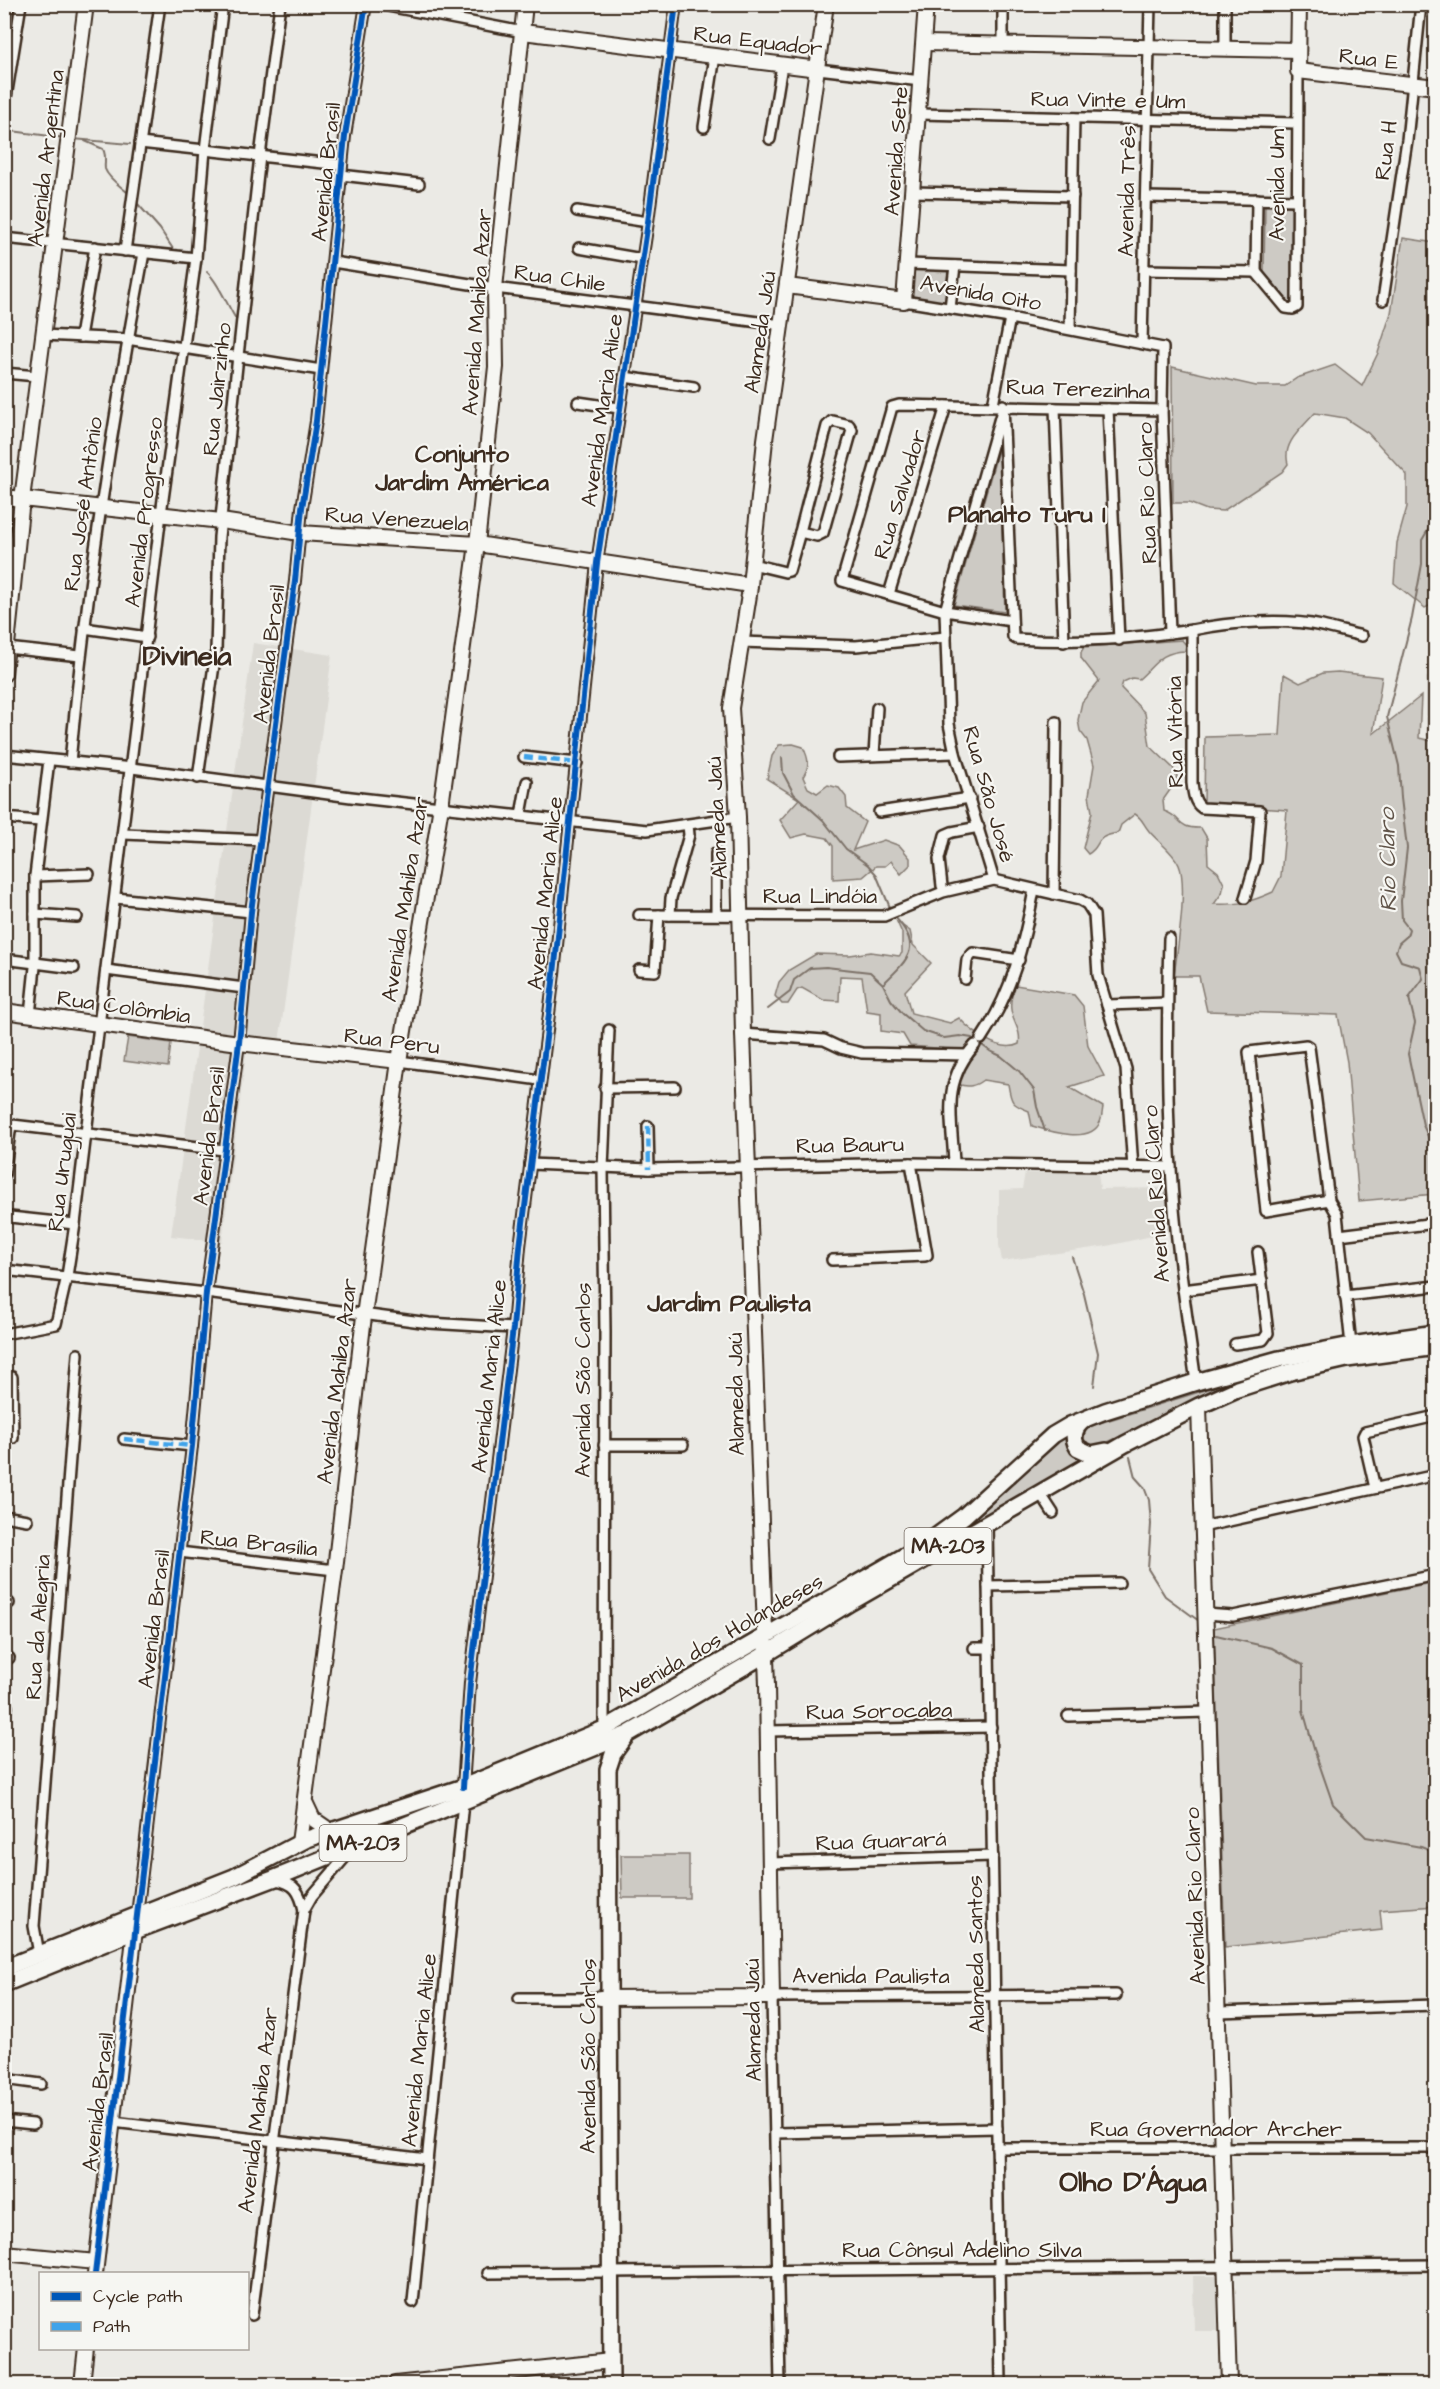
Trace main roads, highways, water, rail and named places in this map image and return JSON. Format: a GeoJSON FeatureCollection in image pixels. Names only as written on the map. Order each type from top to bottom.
{"type":"FeatureCollection","features":[{"type":"Feature","properties":{"kind":"main road","name":"Avenida dos Holandeses"},"geometry":{"type":"LineString","coordinates":[[4,1983],[355,1846],[604,1729],[927,1543],[953,1525],[1053,1435],[1086,1418],[1196,1382],[1279,1359],[1351,1345],[1436,1333]]}},
{"type":"Feature","properties":{"kind":"main road","name":"Avenida dos Holandeses"},"geometry":{"type":"LineString","coordinates":[[4,1968],[37,1947],[116,1923],[234,1877],[329,1830],[410,1804],[463,1795],[581,1754],[628,1734],[850,1602],[1125,1444],[1237,1389],[1290,1372],[1347,1359],[1436,1347]]}},
{"type":"Feature","properties":{"kind":"main road"},"geometry":{"type":"LineString","coordinates":[[1086,1418],[1077,1426],[1075,1432],[1075,1443],[1080,1450],[1094,1454],[1125,1444]]}},
{"type":"Feature","properties":{"kind":"main road"},"geometry":{"type":"LineString","coordinates":[[747,1647],[766,1654]]}},
{"type":"Feature","properties":{"kind":"main road","name":"Avenida São Carlos"},"geometry":{"type":"LineString","coordinates":[[601,2385],[606,2361],[605,1997],[608,1769],[616,1747],[628,1734]]}},
{"type":"Feature","properties":{"kind":"main road","name":"Avenida São Carlos"},"geometry":{"type":"LineString","coordinates":[[581,1754],[594,1758],[599,1771],[605,1997]]}},
{"type":"Feature","properties":{"kind":"main road"},"geometry":{"type":"LineString","coordinates":[[335,1854],[328,1847],[330,1838],[390,1815],[410,1804]]}},
{"type":"Feature","properties":{"kind":"main road"},"geometry":{"type":"LineString","coordinates":[[116,1923],[128,1925],[135,1931]]}},
{"type":"Feature","properties":{"kind":"main road","name":"Avenida São Carlos"},"geometry":{"type":"LineString","coordinates":[[606,2361],[611,2385]]}},
{"type":"Feature","properties":{"kind":"waterway"},"geometry":{"type":"LineString","coordinates":[[4,130],[65,138]]}},
{"type":"Feature","properties":{"kind":"waterway"},"geometry":{"type":"LineString","coordinates":[[73,139],[130,144]]}},
{"type":"Feature","properties":{"kind":"waterway"},"geometry":{"type":"LineString","coordinates":[[85,141],[103,149],[105,169],[114,182],[127,192]]}},
{"type":"Feature","properties":{"kind":"waterway"},"geometry":{"type":"LineString","coordinates":[[137,203],[160,229],[175,252]]}},
{"type":"Feature","properties":{"kind":"waterway"},"geometry":{"type":"LineString","coordinates":[[207,272],[219,287],[236,319]]}},
{"type":"Feature","properties":{"kind":"waterway","name":"Rio Claro"},"geometry":{"type":"LineString","coordinates":[[1436,510],[1434,520],[1422,540],[1422,564],[1412,618],[1387,717],[1399,766],[1407,848],[1401,901],[1402,920],[1409,929],[1407,936],[1399,943],[1396,951],[1401,961],[1420,967],[1423,979],[1409,998],[1415,1023],[1408,1054],[1423,1125],[1436,1154]]}},
{"type":"Feature","properties":{"kind":"waterway"},"geometry":{"type":"LineString","coordinates":[[782,758],[783,773],[794,794],[823,820],[846,849],[876,874],[891,910]]}},
{"type":"Feature","properties":{"kind":"waterway"},"geometry":{"type":"LineString","coordinates":[[883,984],[900,967],[909,951],[908,935],[893,915]]}},
{"type":"Feature","properties":{"kind":"waterway"},"geometry":{"type":"LineString","coordinates":[[768,1009],[790,992],[794,980],[810,968],[826,967],[870,972],[883,984],[891,1000],[903,1014],[923,1031],[944,1038],[960,1036],[972,1038],[1001,1056],[1019,1071],[1034,1090],[1045,1131]]}},
{"type":"Feature","properties":{"kind":"waterway"},"geometry":{"type":"LineString","coordinates":[[1072,1257],[1084,1294],[1098,1353],[1094,1386]]}},
{"type":"Feature","properties":{"kind":"waterway"},"geometry":{"type":"LineString","coordinates":[[1130,1457],[1135,1477],[1144,1487],[1149,1500],[1151,1524],[1148,1569],[1165,1596],[1199,1621]]}},
{"type":"Feature","properties":{"kind":"waterway"},"geometry":{"type":"LineString","coordinates":[[1216,1635],[1272,1648],[1303,1665],[1303,1710],[1333,1804],[1366,1837],[1421,1847],[1436,1853]]}},
{"type":"Feature","properties":{"kind":"district","name":"Conjunto Jardim América"},"geometry":{"type":"Point","coordinates":[462,468]}},
{"type":"Feature","properties":{"kind":"district","name":"Planalto Turu I"},"geometry":{"type":"Point","coordinates":[1027,514]}},
{"type":"Feature","properties":{"kind":"district","name":"Divineia"},"geometry":{"type":"Point","coordinates":[187,655]}},
{"type":"Feature","properties":{"kind":"district","name":"Jardim Paulista"},"geometry":{"type":"Point","coordinates":[729,1303]}},
{"type":"Feature","properties":{"kind":"district","name":"Olho D'Água"},"geometry":{"type":"Point","coordinates":[1133,2181]}}]}
